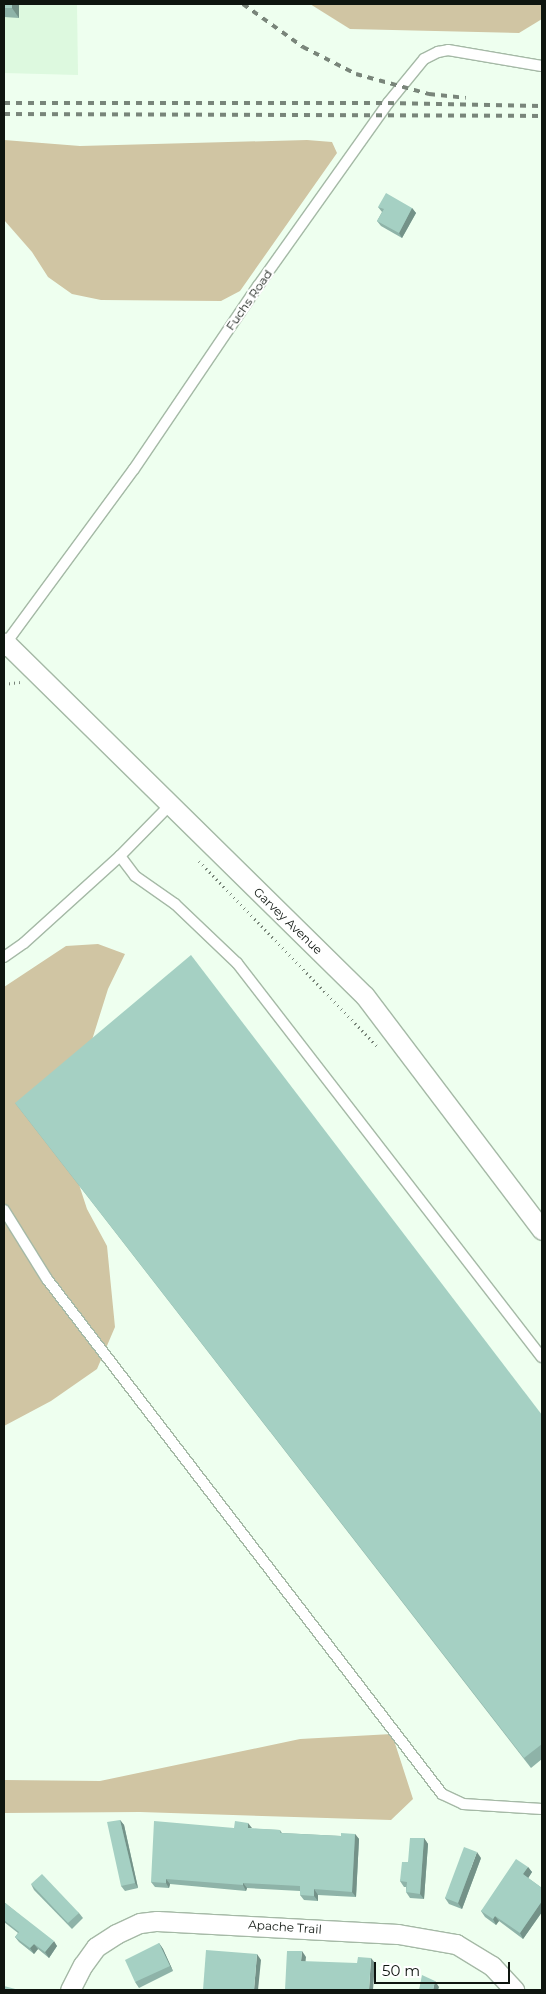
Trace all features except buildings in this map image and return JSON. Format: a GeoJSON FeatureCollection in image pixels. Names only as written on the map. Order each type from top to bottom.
{"type":"FeatureCollection","features":[{"type":"Feature","properties":{"kind":"street","name":"Garvey Avenue"},"geometry":{"type":"LineString","coordinates":[[5,642],[365,996],[542,1230]]}},
{"type":"Feature","properties":{"kind":"street","name":"Apache Trail"},"geometry":{"type":"LineString","coordinates":[[70,1990],[82,1964],[96,1947],[116,1934],[140,1923],[158,1921],[398,1934],[456,1944],[492,1966],[514,1990]]}},
{"type":"Feature","properties":{"kind":"lane","name":"Fuchs Road"},"geometry":{"type":"LineString","coordinates":[[5,642],[134,469],[258,286],[388,103],[424,59],[438,52],[448,50],[542,66]]}},
{"type":"Feature","properties":{"kind":"lane"},"geometry":{"type":"LineString","coordinates":[[4,957],[24,943],[120,856],[170,805]]}},
{"type":"Feature","properties":{"kind":"lane"},"geometry":{"type":"LineString","coordinates":[[120,856],[135,876],[175,904],[237,963],[542,1357]]}},
{"type":"Feature","properties":{"kind":"lane"},"geometry":{"type":"LineString","coordinates":[[4,1210],[47,1279],[442,1794],[463,1804],[542,1809]]}},
{"type":"Feature","properties":{"kind":"path"},"geometry":{"type":"LineString","coordinates":[[4,684],[14,682],[27,685]]}},
{"type":"Feature","properties":{"kind":"path"},"geometry":{"type":"LineString","coordinates":[[197,859],[381,1050]]}},
{"type":"Feature","properties":{"kind":"shaded area"},"geometry":{"type":"Polygon","coordinates":[[[4,4],[77,4],[78,75],[4,73],[4,4]]]}},
{"type":"Feature","properties":{"kind":"shaded area"},"geometry":{"type":"Polygon","coordinates":[[[310,4],[542,4],[542,19],[519,33],[350,29],[310,4]]]}},
{"type":"Feature","properties":{"kind":"shaded area"},"geometry":{"type":"Polygon","coordinates":[[[4,140],[80,146],[307,140],[332,142],[337,153],[240,291],[221,301],[101,300],[72,294],[48,277],[32,252],[4,220],[4,140]]]}},
{"type":"Feature","properties":{"kind":"shaded area"},"geometry":{"type":"Polygon","coordinates":[[[98,944],[125,954],[108,989],[76,1091],[70,1157],[87,1209],[107,1246],[115,1327],[97,1369],[51,1401],[4,1426],[4,987],[66,946],[98,944]]]}},
{"type":"Feature","properties":{"kind":"shaded area"},"geometry":{"type":"Polygon","coordinates":[[[392,1734],[413,1799],[391,1820],[140,1812],[4,1813],[4,1780],[100,1781],[300,1739],[392,1734]]]}},
{"type":"Feature","properties":{"kind":"railway"},"geometry":{"type":"LineString","coordinates":[[243,4],[303,47],[356,74],[429,94],[466,98]]}},
{"type":"Feature","properties":{"kind":"railway"},"geometry":{"type":"LineString","coordinates":[[4,103],[388,103],[542,106]]}},
{"type":"Feature","properties":{"kind":"railway"},"geometry":{"type":"LineString","coordinates":[[4,114],[542,116]]}}]}
